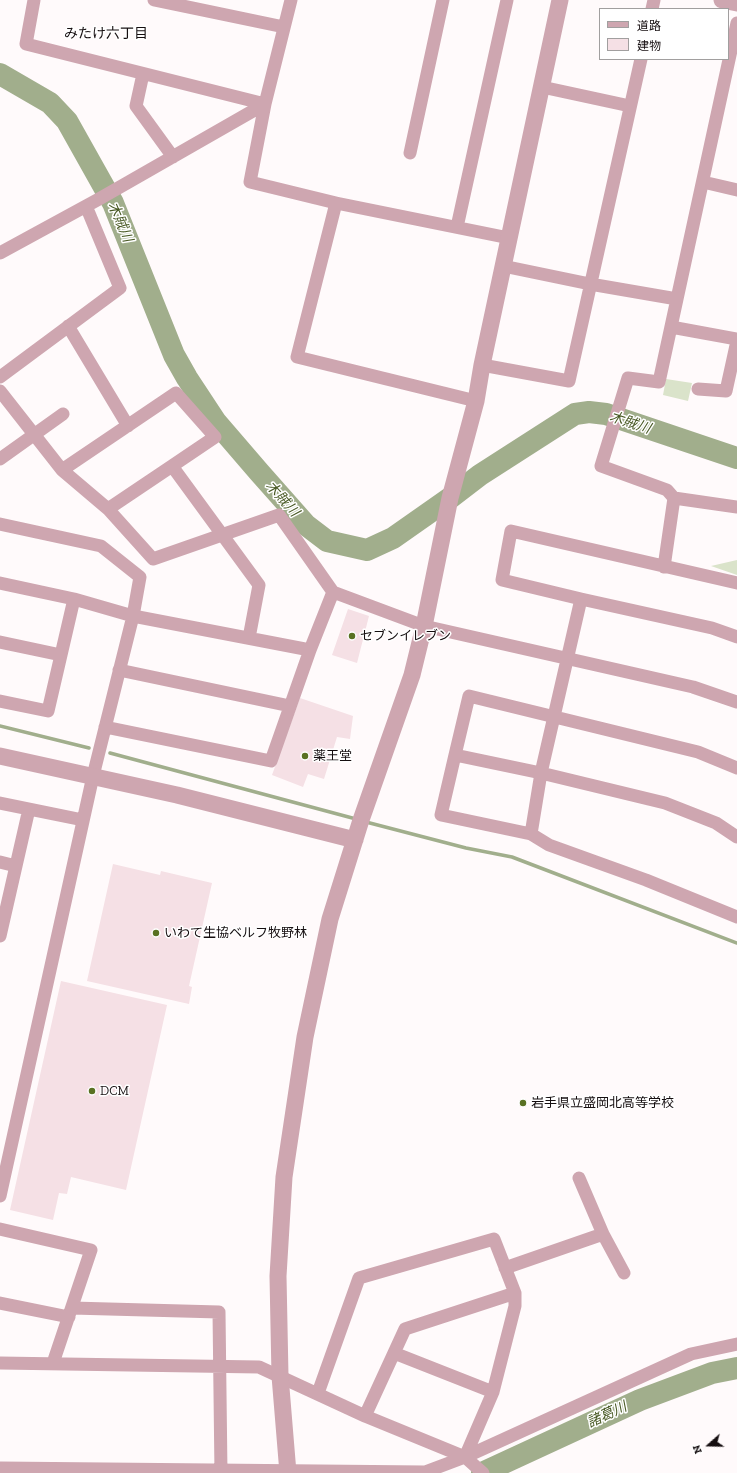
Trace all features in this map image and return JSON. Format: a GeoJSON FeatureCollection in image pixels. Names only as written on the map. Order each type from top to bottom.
{"type":"FeatureCollection","features":[{"type":"Feature","properties":{"kind":"street"},"geometry":{"type":"LineString","coordinates":[[34,0],[26,44],[265,104]]}},
{"type":"Feature","properties":{"kind":"street"},"geometry":{"type":"LineString","coordinates":[[154,0],[284,27]]}},
{"type":"Feature","properties":{"kind":"street"},"geometry":{"type":"LineString","coordinates":[[291,0],[265,104],[250,182],[336,203],[509,238]]}},
{"type":"Feature","properties":{"kind":"street"},"geometry":{"type":"LineString","coordinates":[[410,153],[443,0]]}},
{"type":"Feature","properties":{"kind":"street"},"geometry":{"type":"LineString","coordinates":[[457,228],[507,0]]}},
{"type":"Feature","properties":{"kind":"street"},"geometry":{"type":"LineString","coordinates":[[288,1472],[280,1376],[278,1276],[284,1177],[305,1037],[330,919],[355,840],[412,675],[424,626],[450,498],[476,401],[482,365],[560,0]]}},
{"type":"Feature","properties":{"kind":"street"},"geometry":{"type":"LineString","coordinates":[[722,0],[737,3]]}},
{"type":"Feature","properties":{"kind":"street"},"geometry":{"type":"LineString","coordinates":[[737,23],[659,382],[628,378],[601,466],[667,490],[674,498],[737,507]]}},
{"type":"Feature","properties":{"kind":"street"},"geometry":{"type":"LineString","coordinates":[[482,365],[569,381],[641,60]]}},
{"type":"Feature","properties":{"kind":"street"},"geometry":{"type":"LineString","coordinates":[[143,74],[136,106],[173,157]]}},
{"type":"Feature","properties":{"kind":"street"},"geometry":{"type":"LineString","coordinates":[[542,87],[630,106]]}},
{"type":"Feature","properties":{"kind":"street"},"geometry":{"type":"LineString","coordinates":[[0,253],[99,200],[265,104]]}},
{"type":"Feature","properties":{"kind":"street"},"geometry":{"type":"LineString","coordinates":[[703,182],[737,190]]}},
{"type":"Feature","properties":{"kind":"street"},"geometry":{"type":"LineString","coordinates":[[336,203],[297,357],[476,401]]}},
{"type":"Feature","properties":{"kind":"street"},"geometry":{"type":"LineString","coordinates":[[0,377],[120,288],[86,206]]}},
{"type":"Feature","properties":{"kind":"street"},"geometry":{"type":"LineString","coordinates":[[503,266],[590,284],[677,299]]}},
{"type":"Feature","properties":{"kind":"street"},"geometry":{"type":"LineString","coordinates":[[68,326],[128,426]]}},
{"type":"Feature","properties":{"kind":"street"},"geometry":{"type":"LineString","coordinates":[[671,327],[737,340],[726,391],[698,389]]}},
{"type":"Feature","properties":{"kind":"street"},"geometry":{"type":"LineString","coordinates":[[0,391],[62,470],[108,508],[153,560],[278,515],[333,592],[424,626],[693,687],[737,702]]}},
{"type":"Feature","properties":{"kind":"street"},"geometry":{"type":"LineString","coordinates":[[62,470],[176,393],[215,437],[108,508]]}},
{"type":"Feature","properties":{"kind":"street"},"geometry":{"type":"LineString","coordinates":[[0,459],[63,414]]}},
{"type":"Feature","properties":{"kind":"street"},"geometry":{"type":"LineString","coordinates":[[172,466],[259,586],[248,638]]}},
{"type":"Feature","properties":{"kind":"street"},"geometry":{"type":"LineString","coordinates":[[664,567],[674,498]]}},
{"type":"Feature","properties":{"kind":"street"},"geometry":{"type":"LineString","coordinates":[[0,524],[101,546],[140,577],[83,820],[0,1196]]}},
{"type":"Feature","properties":{"kind":"street"},"geometry":{"type":"LineString","coordinates":[[737,583],[511,531],[502,580],[712,628],[737,637]]}},
{"type":"Feature","properties":{"kind":"street"},"geometry":{"type":"LineString","coordinates":[[0,583],[74,599],[132,616],[310,650]]}},
{"type":"Feature","properties":{"kind":"street"},"geometry":{"type":"LineString","coordinates":[[105,727],[271,761],[310,650],[333,592]]}},
{"type":"Feature","properties":{"kind":"street"},"geometry":{"type":"LineString","coordinates":[[0,701],[48,711],[74,599]]}},
{"type":"Feature","properties":{"kind":"street"},"geometry":{"type":"LineString","coordinates":[[531,834],[541,773],[581,599]]}},
{"type":"Feature","properties":{"kind":"street"},"geometry":{"type":"LineString","coordinates":[[0,642],[61,655]]}},
{"type":"Feature","properties":{"kind":"street"},"geometry":{"type":"LineString","coordinates":[[119,670],[290,706]]}},
{"type":"Feature","properties":{"kind":"street"},"geometry":{"type":"LineString","coordinates":[[737,768],[698,752],[469,696],[442,815],[531,834],[549,845],[646,880],[737,917]]}},
{"type":"Feature","properties":{"kind":"street"},"geometry":{"type":"LineString","coordinates":[[455,755],[541,773],[665,804],[716,824],[737,837]]}},
{"type":"Feature","properties":{"kind":"street"},"geometry":{"type":"LineString","coordinates":[[0,756],[226,806],[355,840]]}},
{"type":"Feature","properties":{"kind":"street"},"geometry":{"type":"LineString","coordinates":[[0,803],[83,820]]}},
{"type":"Feature","properties":{"kind":"street"},"geometry":{"type":"LineString","coordinates":[[0,936],[2,920],[29,809]]}},
{"type":"Feature","properties":{"kind":"street"},"geometry":{"type":"LineString","coordinates":[[579,1178],[603,1234],[624,1273]]}},
{"type":"Feature","properties":{"kind":"street"},"geometry":{"type":"LineString","coordinates":[[0,1229],[90,1250],[53,1364]]}},
{"type":"Feature","properties":{"kind":"street"},"geometry":{"type":"LineString","coordinates":[[505,1268],[603,1234]]}},
{"type":"Feature","properties":{"kind":"street"},"geometry":{"type":"LineString","coordinates":[[318,1393],[359,1278],[494,1239],[515,1293],[515,1306],[493,1392],[468,1460]]}},
{"type":"Feature","properties":{"kind":"street"},"geometry":{"type":"LineString","coordinates":[[365,1416],[405,1329],[515,1293]]}},
{"type":"Feature","properties":{"kind":"street"},"geometry":{"type":"LineString","coordinates":[[0,1303],[70,1312],[220,1312],[221,1471]]}},
{"type":"Feature","properties":{"kind":"street"},"geometry":{"type":"LineString","coordinates":[[4,1470],[64,1468],[176,1472],[425,1472],[468,1460],[691,1354],[737,1344]]}},
{"type":"Feature","properties":{"kind":"street"},"geometry":{"type":"LineString","coordinates":[[394,1353],[493,1392]]}},
{"type":"Feature","properties":{"kind":"street"},"geometry":{"type":"LineString","coordinates":[[0,1363],[259,1367],[365,1416],[468,1460],[483,1473]]}},
{"type":"Feature","properties":{"kind":"green space"},"geometry":{"type":"Polygon","coordinates":[[[666,379],[692,383],[688,401],[663,395],[666,379]]]}},
{"type":"Feature","properties":{"kind":"green space"},"geometry":{"type":"Polygon","coordinates":[[[737,560],[737,575],[711,566],[737,560]]]}},
{"type":"Feature","properties":{"kind":"building","name":"セブンイレブン"},"geometry":{"type":"Polygon","coordinates":[[[348,609],[369,616],[357,663],[332,655],[348,609]]]}},
{"type":"Feature","properties":{"kind":"building","name":"薬王堂"},"geometry":{"type":"Polygon","coordinates":[[[300,698],[353,716],[350,739],[337,737],[324,779],[308,774],[303,787],[272,775],[300,698]]]}},
{"type":"Feature","properties":{"kind":"building"},"geometry":{"type":"Polygon","coordinates":[[[113,864],[160,875],[161,871],[212,883],[189,986],[192,987],[189,1004],[87,981],[113,864]]]}},
{"type":"Feature","properties":{"kind":"building","name":"DCM"},"geometry":{"type":"Polygon","coordinates":[[[61,981],[167,1005],[126,1190],[71,1177],[67,1194],[59,1193],[53,1220],[10,1210],[61,981]]]}},
{"type":"Feature","properties":{"kind":"waterway","name":"木賊川"},"geometry":{"type":"LineString","coordinates":[[0,74],[50,103],[67,121],[113,203],[174,355],[187,378],[216,422],[306,525],[327,541],[367,550],[393,538],[480,475],[575,414],[589,412],[606,414],[737,458]]}},
{"type":"Feature","properties":{"kind":"waterway"},"geometry":{"type":"LineString","coordinates":[[0,726],[89,748]]}},
{"type":"Feature","properties":{"kind":"waterway"},"geometry":{"type":"LineString","coordinates":[[110,753],[356,819]]}},
{"type":"Feature","properties":{"kind":"waterway"},"geometry":{"type":"LineString","coordinates":[[366,822],[466,848],[512,857],[737,943]]}},
{"type":"Feature","properties":{"kind":"waterway","name":"諸葛川"},"geometry":{"type":"LineString","coordinates":[[482,1473],[640,1400],[712,1373],[737,1368]]}},
{"type":"Feature","properties":{"kind":"place","name":"セブンイレブン"},"geometry":{"type":"Point","coordinates":[352,636]}},
{"type":"Feature","properties":{"kind":"place","name":"薬王堂"},"geometry":{"type":"Point","coordinates":[305,756]}},
{"type":"Feature","properties":{"kind":"place","name":"いわて生協ベルフ牧野林"},"geometry":{"type":"Point","coordinates":[156,933]}},
{"type":"Feature","properties":{"kind":"place","name":"DCM"},"geometry":{"type":"Point","coordinates":[92,1091]}},
{"type":"Feature","properties":{"kind":"place","name":"岩手県立盛岡北高等学校"},"geometry":{"type":"Point","coordinates":[523,1103]}},
{"type":"Feature","properties":{"kind":"district","name":"みたけ六丁目"},"geometry":{"type":"Point","coordinates":[106,34]}}]}
